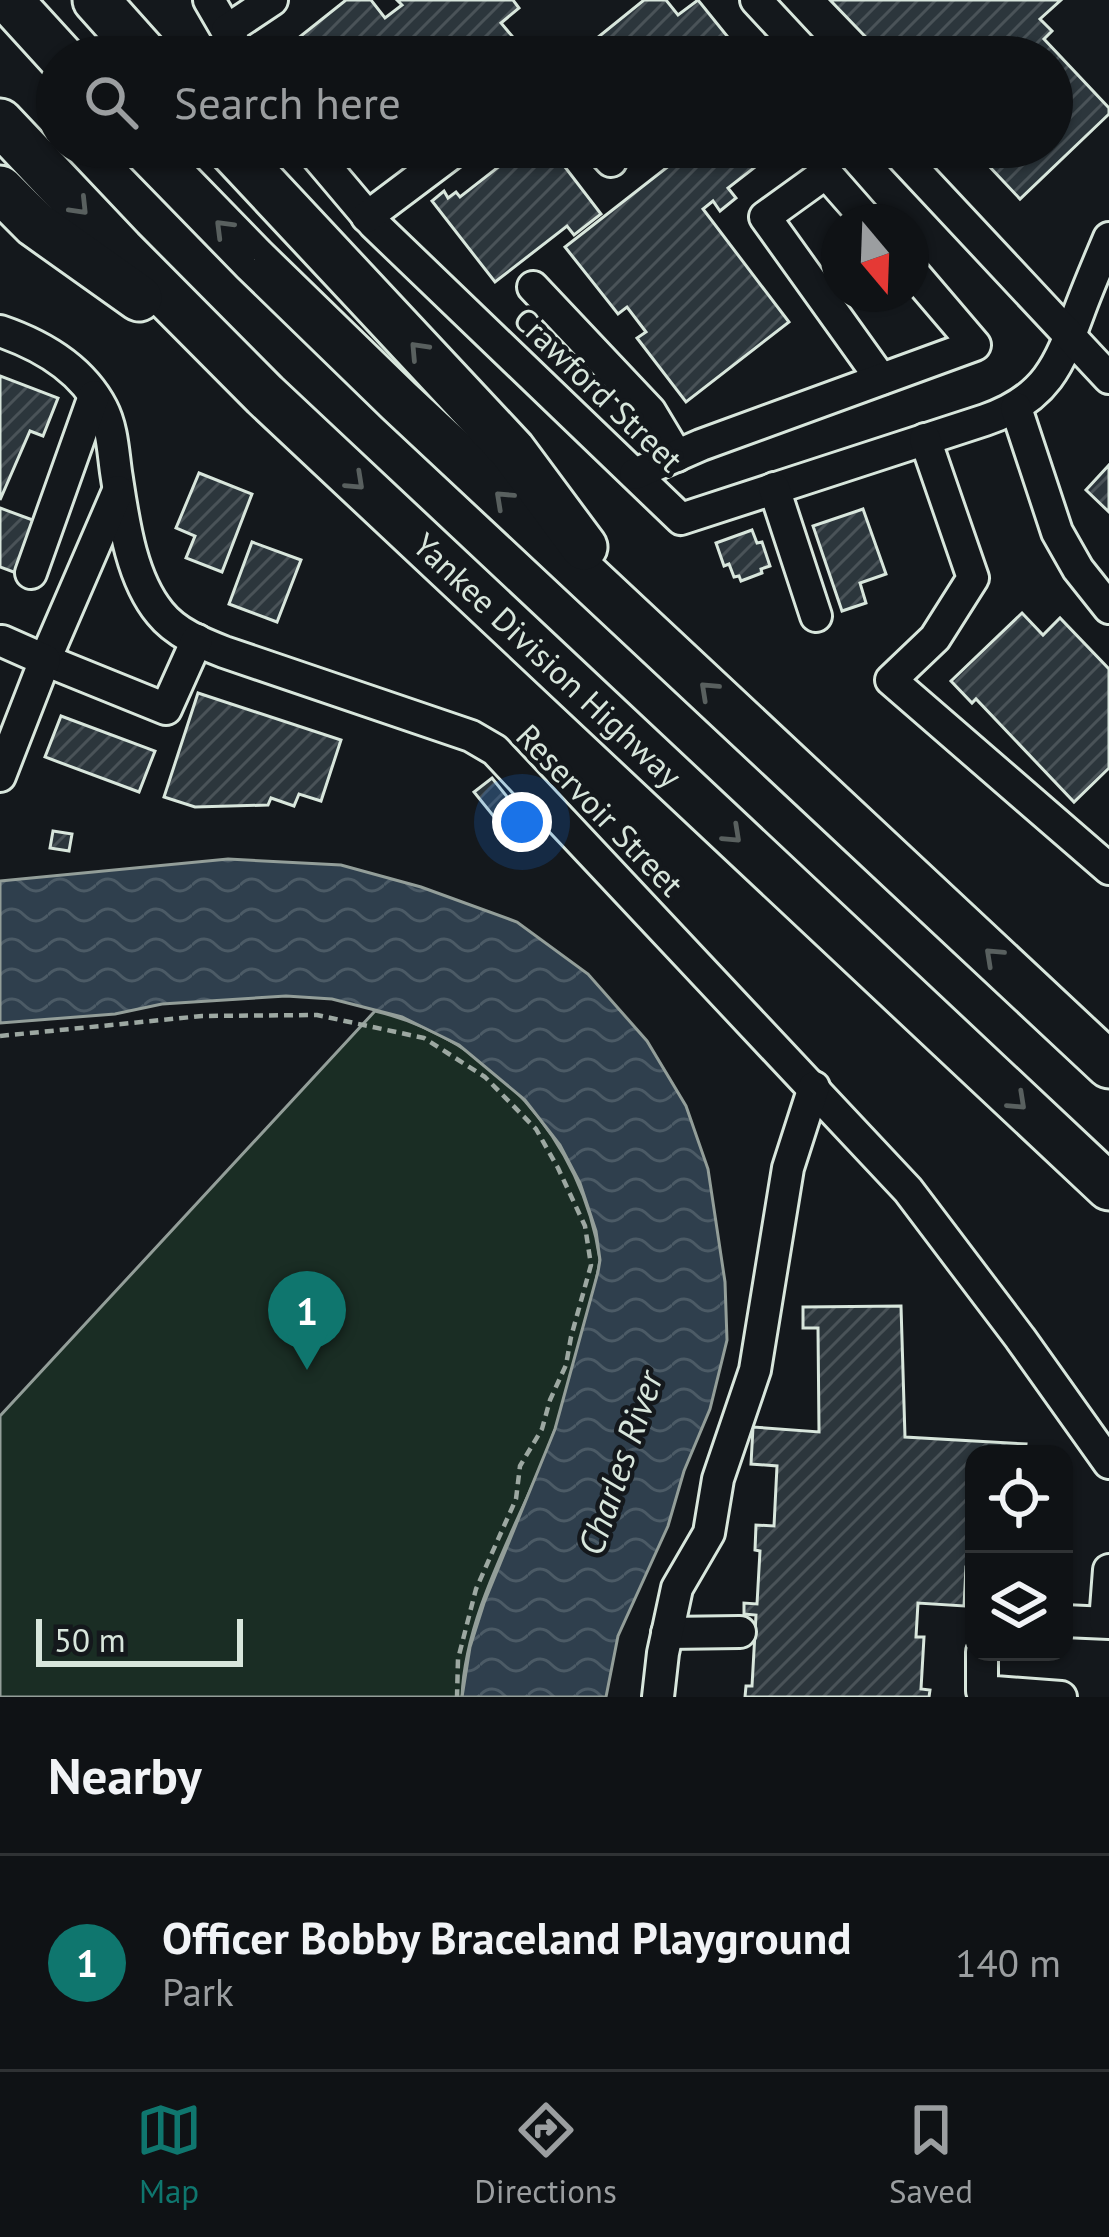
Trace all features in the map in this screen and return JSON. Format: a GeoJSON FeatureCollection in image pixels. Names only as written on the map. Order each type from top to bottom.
{"type":"FeatureCollection","features":[{"type":"Feature","properties":{"kind":"highway"},"geometry":{"type":"LineString","coordinates":[[9,0],[42,36]]}},
{"type":"Feature","properties":{"kind":"highway"},"geometry":{"type":"LineString","coordinates":[[96,0],[128,36]]}},
{"type":"Feature","properties":{"kind":"highway","name":"Yankee Division Highway"},"geometry":{"type":"LineString","coordinates":[[0,122],[36,159]]}},
{"type":"Feature","properties":{"kind":"highway","name":"Yankee Division Highway"},"geometry":{"type":"LineString","coordinates":[[45,168],[240,370],[1109,1187]]}},
{"type":"Feature","properties":{"kind":"highway"},"geometry":{"type":"LineString","coordinates":[[165,168],[355,359],[1109,1065]]}},
{"type":"Feature","properties":{"kind":"highway"},"geometry":{"type":"LineString","coordinates":[[250,168],[512,450],[650,636]]}},
{"type":"Feature","properties":{"kind":"highway"},"geometry":{"type":"LineString","coordinates":[[0,189],[35,224],[240,370]]}},
{"type":"Feature","properties":{"kind":"street"},"geometry":{"type":"LineString","coordinates":[[208,0],[230,36]]}},
{"type":"Feature","properties":{"kind":"street"},"geometry":{"type":"LineString","coordinates":[[242,36],[272,0]]}},
{"type":"Feature","properties":{"kind":"street"},"geometry":{"type":"LineString","coordinates":[[756,0],[789,36]]}},
{"type":"Feature","properties":{"kind":"street","name":"Crawford Street"},"geometry":{"type":"LineString","coordinates":[[326,168],[367,217],[681,519],[1016,407],[1046,383],[1062,358],[1109,238]]}},
{"type":"Feature","properties":{"kind":"street"},"geometry":{"type":"LineString","coordinates":[[367,217],[432,168]]}},
{"type":"Feature","properties":{"kind":"street"},"geometry":{"type":"LineString","coordinates":[[912,168],[1109,378]]}},
{"type":"Feature","properties":{"kind":"street"},"geometry":{"type":"LineString","coordinates":[[821,295],[765,217],[826,172],[854,204]]}},
{"type":"Feature","properties":{"kind":"street"},"geometry":{"type":"LineString","coordinates":[[533,287],[650,411],[677,456]]}},
{"type":"Feature","properties":{"kind":"street"},"geometry":{"type":"LineString","coordinates":[[635,474],[975,344],[929,291]]}},
{"type":"Feature","properties":{"kind":"street"},"geometry":{"type":"LineString","coordinates":[[833,312],[881,379]]}},
{"type":"Feature","properties":{"kind":"street","name":"Reservoir Street"},"geometry":{"type":"LineString","coordinates":[[0,331],[54,355],[94,396],[109,423],[128,538],[160,613],[197,640],[224,652],[471,736],[495,750],[926,1211],[1109,1463]]}},
{"type":"Feature","properties":{"kind":"street"},"geometry":{"type":"LineString","coordinates":[[31,572],[94,396]]}},
{"type":"Feature","properties":{"kind":"street"},"geometry":{"type":"LineString","coordinates":[[1016,407],[1057,532],[1109,608]]}},
{"type":"Feature","properties":{"kind":"street"},"geometry":{"type":"LineString","coordinates":[[926,439],[973,578],[935,638],[891,680],[1109,869]]}},
{"type":"Feature","properties":{"kind":"street"},"geometry":{"type":"LineString","coordinates":[[774,488],[816,616]]}},
{"type":"Feature","properties":{"kind":"street"},"geometry":{"type":"LineString","coordinates":[[0,776],[119,490]]}},
{"type":"Feature","properties":{"kind":"street"},"geometry":{"type":"LineString","coordinates":[[2,640],[166,709],[197,640]]}},
{"type":"Feature","properties":{"kind":"street"},"geometry":{"type":"LineString","coordinates":[[658,1697],[676,1588],[709,1532],[718,1479],[755,1370],[788,1168],[814,1087]]}},
{"type":"Feature","properties":{"kind":"street"},"geometry":{"type":"LineString","coordinates":[[1073,1621],[1107,1622],[1109,1570]]}},
{"type":"Feature","properties":{"kind":"street"},"geometry":{"type":"LineString","coordinates":[[667,1633],[740,1632]]}},
{"type":"Feature","properties":{"kind":"street"},"geometry":{"type":"LineString","coordinates":[[982,1661],[982,1691],[1057,1697]]}},
{"type":"Feature","properties":{"kind":"path"},"geometry":{"type":"LineString","coordinates":[[0,1036],[202,1016],[317,1015],[424,1037],[485,1077],[536,1130],[585,1226],[591,1264],[566,1365],[542,1429],[520,1466],[516,1499],[476,1589],[458,1659],[457,1697]]}},
{"type":"Feature","properties":{"kind":"green space"},"geometry":{"type":"Polygon","coordinates":[[[375,1011],[458,1045],[525,1101],[574,1175],[600,1260],[557,1425],[483,1601],[465,1665],[462,1697],[0,1697],[0,1416],[375,1011]]]}},
{"type":"Feature","properties":{"kind":"water","name":"Charles River"},"geometry":{"type":"Polygon","coordinates":[[[228,859],[341,865],[421,887],[517,922],[588,974],[647,1041],[686,1106],[708,1169],[725,1282],[727,1340],[710,1409],[668,1526],[618,1636],[606,1697],[462,1697],[470,1647],[484,1603],[555,1429],[600,1260],[580,1183],[560,1145],[525,1100],[459,1045],[402,1017],[332,999],[286,996],[162,1004],[115,1014],[0,1023],[0,881],[228,859]]]}},
{"type":"Feature","properties":{"kind":"building"},"geometry":{"type":"Polygon","coordinates":[[[346,0],[371,0],[385,18],[402,5],[397,0],[513,0],[519,8],[501,23],[512,36],[301,36],[346,0]]]}},
{"type":"Feature","properties":{"kind":"building"},"geometry":{"type":"Polygon","coordinates":[[[644,0],[666,0],[678,15],[698,0],[727,36],[599,36],[644,0]]]}},
{"type":"Feature","properties":{"kind":"building"},"geometry":{"type":"Polygon","coordinates":[[[830,0],[1061,0],[1040,19],[1052,31],[1047,36],[865,36],[830,0]]]}},
{"type":"Feature","properties":{"kind":"building"},"geometry":{"type":"Polygon","coordinates":[[[1073,70],[1109,108],[1109,114],[1073,148],[1073,70]]]}},
{"type":"Feature","properties":{"kind":"building"},"geometry":{"type":"Polygon","coordinates":[[[497,168],[566,168],[601,214],[574,235],[567,226],[495,282],[432,201],[444,191],[448,198],[456,192],[460,197],[497,168]]]}},
{"type":"Feature","properties":{"kind":"building"},"geometry":{"type":"Polygon","coordinates":[[[666,168],[754,168],[728,188],[736,198],[720,211],[713,201],[703,209],[789,322],[686,402],[637,338],[646,332],[627,307],[618,314],[565,247],[666,168]]]}},
{"type":"Feature","properties":{"kind":"building"},"geometry":{"type":"Polygon","coordinates":[[[991,168],[1052,168],[1020,199],[991,168]]]}},
{"type":"Feature","properties":{"kind":"building"},"geometry":{"type":"Polygon","coordinates":[[[0,376],[58,398],[43,436],[30,431],[0,500],[0,376]]]}},
{"type":"Feature","properties":{"kind":"building"},"geometry":{"type":"Polygon","coordinates":[[[1109,465],[1109,512],[1086,490],[1109,465]]]}},
{"type":"Feature","properties":{"kind":"building"},"geometry":{"type":"Polygon","coordinates":[[[199,473],[252,494],[222,572],[186,558],[195,536],[176,528],[199,473]]]}},
{"type":"Feature","properties":{"kind":"building"},"geometry":{"type":"Polygon","coordinates":[[[0,508],[38,522],[19,574],[0,567],[0,508]]]}},
{"type":"Feature","properties":{"kind":"building"},"geometry":{"type":"Polygon","coordinates":[[[863,509],[886,574],[860,583],[866,603],[842,611],[813,526],[863,509]]]}},
{"type":"Feature","properties":{"kind":"building"},"geometry":{"type":"Polygon","coordinates":[[[752,530],[770,566],[741,581],[729,564],[724,566],[716,543],[752,530]]]}},
{"type":"Feature","properties":{"kind":"building"},"geometry":{"type":"Polygon","coordinates":[[[252,542],[301,560],[277,622],[229,604],[252,542]]]}},
{"type":"Feature","properties":{"kind":"building"},"geometry":{"type":"Polygon","coordinates":[[[1022,613],[1043,635],[1060,618],[1109,669],[1109,768],[1074,802],[976,699],[972,703],[951,681],[1022,613]]]}},
{"type":"Feature","properties":{"kind":"building"},"geometry":{"type":"Polygon","coordinates":[[[198,693],[341,740],[321,801],[299,794],[294,806],[271,798],[268,805],[195,807],[164,797],[198,693]]]}},
{"type":"Feature","properties":{"kind":"building"},"geometry":{"type":"Polygon","coordinates":[[[61,716],[155,751],[139,792],[45,757],[61,716]]]}},
{"type":"Feature","properties":{"kind":"building"},"geometry":{"type":"Polygon","coordinates":[[[492,778],[513,804],[495,818],[474,792],[492,778]]]}},
{"type":"Feature","properties":{"kind":"building"},"geometry":{"type":"Polygon","coordinates":[[[53,831],[72,834],[69,851],[50,848],[53,831]]]}},
{"type":"Feature","properties":{"kind":"building"},"geometry":{"type":"Polygon","coordinates":[[[901,1306],[905,1437],[1026,1444],[965,1445],[964,1606],[918,1603],[916,1637],[924,1637],[921,1689],[930,1690],[929,1697],[745,1697],[746,1686],[752,1686],[756,1615],[744,1614],[744,1603],[757,1604],[760,1551],[755,1550],[756,1525],[774,1526],[777,1466],[751,1464],[753,1427],[819,1432],[818,1328],[803,1328],[803,1307],[901,1306]]]}},
{"type":"Feature","properties":{"kind":"place","name":"Officer Bobby Braceland Playground"},"geometry":{"type":"Point","coordinates":[307,1370]}}]}
